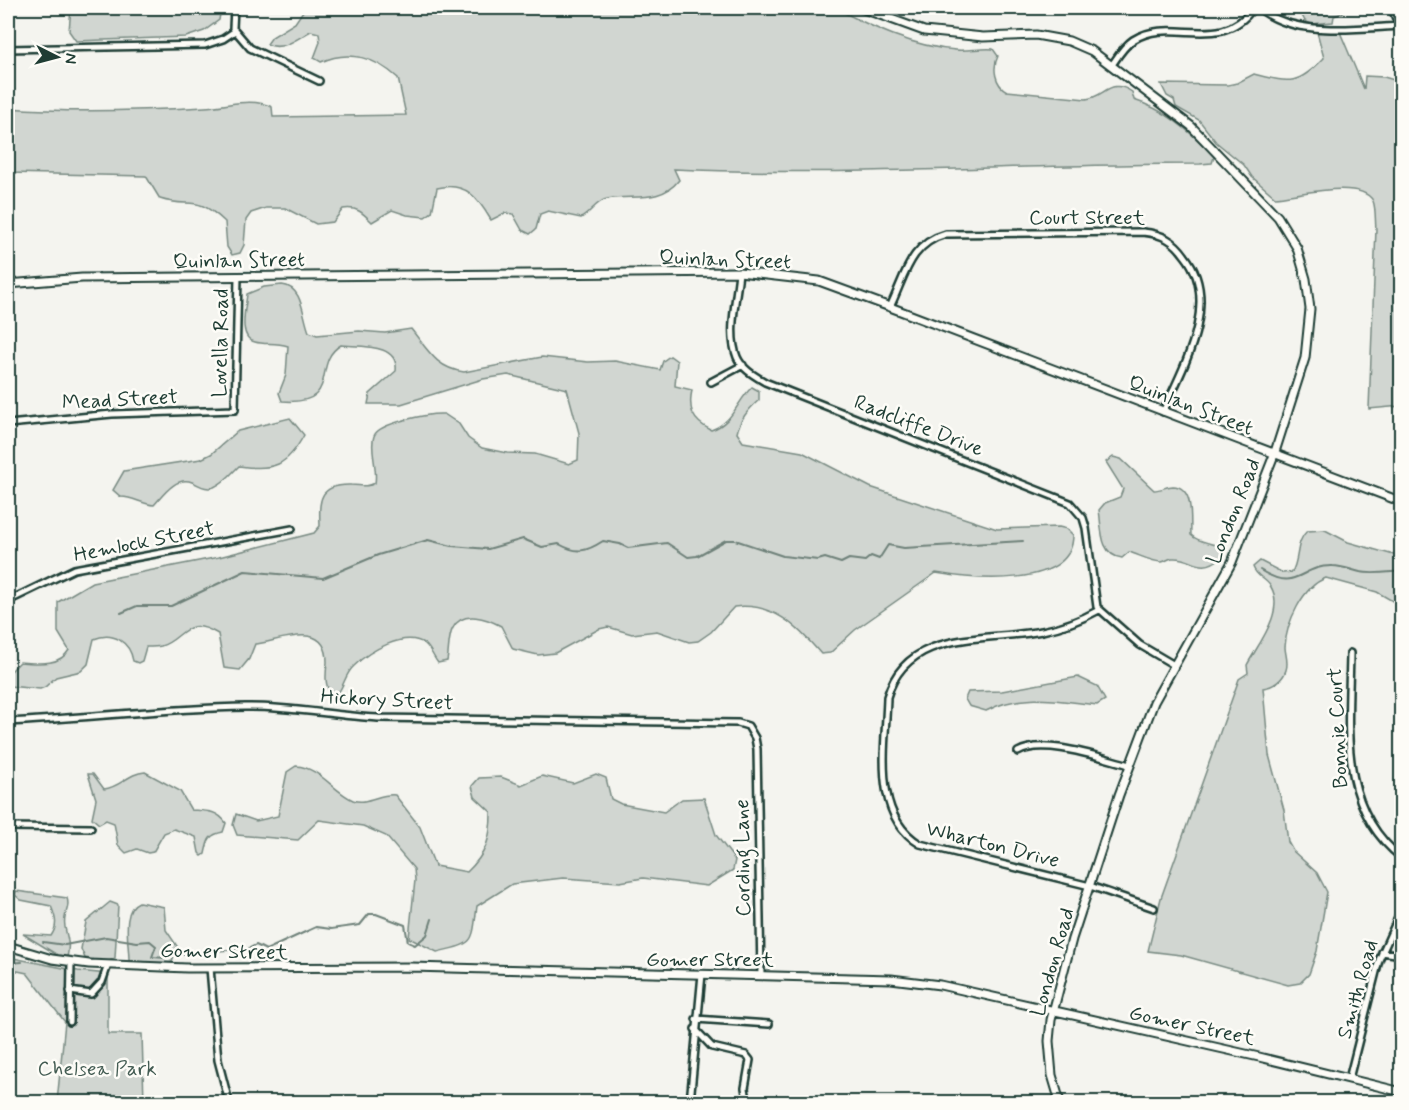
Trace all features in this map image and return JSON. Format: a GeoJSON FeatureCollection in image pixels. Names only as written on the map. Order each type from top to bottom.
{"type":"FeatureCollection","features":[{"type":"Feature","properties":{"kind":"street"},"geometry":{"type":"LineString","coordinates":[[234,8],[235,32],[250,48],[319,81]]}},
{"type":"Feature","properties":{"kind":"street","name":"London Road"},"geometry":{"type":"LineString","coordinates":[[861,8],[915,28],[941,34],[983,37],[1036,34],[1083,45],[1191,126],[1278,217],[1297,248],[1310,309],[1308,337],[1298,382],[1274,455],[1232,562],[1154,702],[1130,765],[1072,939],[1053,1012],[1048,1055],[1060,1102]]}},
{"type":"Feature","properties":{"kind":"street"},"geometry":{"type":"LineString","coordinates":[[1112,65],[1122,51],[1138,38],[1153,34],[1223,31],[1246,17],[1254,8]]}},
{"type":"Feature","properties":{"kind":"street"},"geometry":{"type":"LineString","coordinates":[[1258,8],[1285,22],[1305,26],[1400,27],[1392,8]]}},
{"type":"Feature","properties":{"kind":"street"},"geometry":{"type":"LineString","coordinates":[[8,49],[205,45],[224,39],[235,32]]}},
{"type":"Feature","properties":{"kind":"street","name":"Court Street"},"geometry":{"type":"LineString","coordinates":[[890,307],[915,252],[933,237],[946,234],[1143,232],[1167,238],[1188,259],[1200,282],[1201,314],[1163,412]]}},
{"type":"Feature","properties":{"kind":"street"},"geometry":{"type":"LineString","coordinates":[[711,382],[743,365],[737,357],[734,339],[739,272]]}},
{"type":"Feature","properties":{"kind":"street","name":"Quinlan Street"},"geometry":{"type":"LineString","coordinates":[[8,284],[82,278],[739,272],[819,281],[1401,502]]}},
{"type":"Feature","properties":{"kind":"street","name":"Lovella Road"},"geometry":{"type":"LineString","coordinates":[[235,410],[238,277]]}},
{"type":"Feature","properties":{"kind":"street","name":"Radcliffe Drive"},"geometry":{"type":"LineString","coordinates":[[743,365],[765,382],[1070,503],[1083,518],[1086,528],[1094,592],[1099,610]]}},
{"type":"Feature","properties":{"kind":"street","name":"Mead Street"},"geometry":{"type":"LineString","coordinates":[[8,424],[111,414],[235,410]]}},
{"type":"Feature","properties":{"kind":"street","name":"Hemlock Street"},"geometry":{"type":"LineString","coordinates":[[8,602],[74,569],[292,529]]}},
{"type":"Feature","properties":{"kind":"street"},"geometry":{"type":"LineString","coordinates":[[1099,610],[1140,645],[1174,665]]}},
{"type":"Feature","properties":{"kind":"street","name":"Wharton Drive"},"geometry":{"type":"LineString","coordinates":[[1099,610],[1065,626],[931,647],[903,664],[891,682],[887,697],[887,800],[893,817],[909,838],[936,850],[1090,886],[1154,908]]}},
{"type":"Feature","properties":{"kind":"street","name":"Bonnie Court"},"geometry":{"type":"LineString","coordinates":[[1350,653],[1352,779],[1363,814],[1371,827],[1401,858]]}},
{"type":"Feature","properties":{"kind":"street","name":"Hickory Street"},"geometry":{"type":"LineString","coordinates":[[8,722],[246,707],[290,708],[338,716],[434,720],[738,723],[750,727],[756,741]]}},
{"type":"Feature","properties":{"kind":"street","name":"Cording Lane"},"geometry":{"type":"LineString","coordinates":[[756,741],[760,975]]}},
{"type":"Feature","properties":{"kind":"street"},"geometry":{"type":"LineString","coordinates":[[1018,752],[1032,746],[1049,747],[1130,765]]}},
{"type":"Feature","properties":{"kind":"street"},"geometry":{"type":"LineString","coordinates":[[8,827],[91,828]]}},
{"type":"Feature","properties":{"kind":"street","name":"Smith Road"},"geometry":{"type":"LineString","coordinates":[[1349,1079],[1382,952],[1401,909]]}},
{"type":"Feature","properties":{"kind":"street","name":"Gomer Street"},"geometry":{"type":"LineString","coordinates":[[8,946],[70,962],[108,965],[210,968],[411,968],[638,975],[860,977],[929,984],[1401,1092]]}},
{"type":"Feature","properties":{"kind":"street"},"geometry":{"type":"LineString","coordinates":[[1382,952],[1401,955]]}},
{"type":"Feature","properties":{"kind":"street"},"geometry":{"type":"LineString","coordinates":[[70,962],[70,1022]]}},
{"type":"Feature","properties":{"kind":"street"},"geometry":{"type":"LineString","coordinates":[[70,992],[91,994],[102,982],[108,965]]}},
{"type":"Feature","properties":{"kind":"street"},"geometry":{"type":"LineString","coordinates":[[210,968],[218,1060],[229,1102]]}},
{"type":"Feature","properties":{"kind":"street"},"geometry":{"type":"LineString","coordinates":[[690,1102],[695,1029],[702,974]]}},
{"type":"Feature","properties":{"kind":"street"},"geometry":{"type":"LineString","coordinates":[[696,1019],[769,1024]]}},
{"type":"Feature","properties":{"kind":"street"},"geometry":{"type":"LineString","coordinates":[[695,1029],[712,1047],[746,1055],[750,1059],[745,1088],[747,1100],[757,1102]]}},
{"type":"Feature","properties":{"kind":"green space"},"geometry":{"type":"Polygon","coordinates":[[[71,8],[221,8],[219,20],[204,31],[186,37],[76,41],[69,31],[71,8]]]}},
{"type":"Feature","properties":{"kind":"green space"},"geometry":{"type":"Polygon","coordinates":[[[305,8],[835,8],[878,29],[924,45],[956,50],[993,49],[998,56],[995,66],[997,80],[1007,91],[1086,99],[1093,98],[1113,87],[1124,88],[1132,92],[1134,100],[1146,104],[1178,123],[1214,157],[1212,163],[1200,164],[805,172],[674,169],[679,180],[672,188],[646,197],[603,200],[581,218],[548,211],[540,214],[536,229],[530,234],[522,230],[513,214],[505,213],[491,220],[470,193],[447,186],[437,188],[432,212],[425,217],[392,210],[372,222],[359,211],[343,209],[333,222],[316,224],[285,208],[266,208],[251,213],[246,220],[244,245],[240,253],[232,255],[227,247],[225,222],[215,213],[199,205],[160,199],[146,176],[8,173],[8,108],[57,111],[131,110],[205,107],[248,102],[272,107],[273,117],[406,115],[398,78],[381,65],[352,56],[331,58],[321,62],[314,58],[320,42],[319,33],[311,31],[284,45],[267,44],[272,37],[295,23],[305,8]]]}},
{"type":"Feature","properties":{"kind":"green space"},"geometry":{"type":"Polygon","coordinates":[[[1298,8],[1342,8],[1343,13],[1334,16],[1333,22],[1311,24],[1305,21],[1298,8]]]}},
{"type":"Feature","properties":{"kind":"green space"},"geometry":{"type":"Polygon","coordinates":[[[1317,32],[1340,32],[1364,89],[1365,76],[1384,77],[1401,82],[1401,406],[1369,409],[1376,229],[1373,201],[1366,194],[1342,189],[1275,197],[1252,177],[1244,165],[1216,142],[1199,120],[1176,107],[1174,100],[1167,96],[1161,84],[1228,85],[1254,74],[1285,80],[1299,78],[1307,74],[1324,58],[1317,32]]]}},
{"type":"Feature","properties":{"kind":"green space"},"geometry":{"type":"Polygon","coordinates":[[[282,285],[289,287],[298,296],[309,332],[317,335],[359,331],[385,333],[411,329],[439,362],[446,367],[464,372],[542,357],[588,362],[615,361],[660,370],[663,361],[670,356],[677,361],[675,386],[692,390],[693,414],[699,423],[711,430],[730,417],[752,387],[759,391],[759,400],[745,415],[738,428],[737,433],[743,442],[802,452],[870,487],[997,529],[1059,527],[1067,529],[1073,535],[1069,553],[1057,565],[1039,573],[1018,577],[972,577],[936,573],[855,630],[830,653],[821,654],[803,634],[783,618],[761,608],[748,606],[734,607],[711,632],[698,641],[689,642],[657,631],[632,634],[608,627],[599,629],[555,653],[538,655],[513,649],[501,626],[476,617],[469,617],[457,622],[451,631],[447,661],[438,663],[427,646],[417,640],[398,641],[378,649],[361,660],[349,672],[338,693],[331,694],[326,683],[325,649],[319,640],[310,636],[300,636],[255,644],[249,659],[240,670],[224,668],[218,634],[198,626],[186,630],[169,643],[146,647],[142,661],[138,663],[133,661],[128,648],[120,640],[108,636],[94,639],[88,664],[81,671],[56,677],[40,689],[8,686],[8,674],[20,662],[47,663],[65,655],[69,650],[58,632],[58,602],[92,582],[219,557],[314,533],[320,526],[321,502],[326,491],[340,485],[366,486],[375,483],[372,447],[374,436],[378,431],[394,423],[428,415],[444,414],[459,424],[468,438],[482,448],[507,453],[535,454],[569,464],[578,460],[579,433],[567,389],[508,375],[483,379],[401,404],[368,404],[370,394],[396,371],[391,355],[377,348],[341,345],[332,353],[327,362],[323,382],[313,397],[301,401],[282,401],[279,393],[286,375],[288,346],[259,343],[249,339],[244,328],[244,321],[247,294],[264,287],[282,285]]]}},
{"type":"Feature","properties":{"kind":"green space"},"geometry":{"type":"Polygon","coordinates":[[[290,418],[304,435],[292,454],[278,464],[262,468],[239,466],[228,478],[211,488],[192,482],[181,482],[170,487],[154,505],[121,497],[113,490],[124,471],[201,459],[211,454],[238,431],[290,418]]]}},
{"type":"Feature","properties":{"kind":"green space"},"geometry":{"type":"Polygon","coordinates":[[[1113,457],[1121,459],[1154,490],[1173,486],[1185,492],[1190,505],[1191,535],[1198,540],[1222,548],[1222,557],[1207,565],[1202,565],[1179,558],[1158,562],[1129,552],[1122,558],[1109,552],[1103,540],[1099,510],[1105,503],[1120,497],[1123,489],[1106,462],[1113,457]]]}},
{"type":"Feature","properties":{"kind":"green space"},"geometry":{"type":"Polygon","coordinates":[[[1325,530],[1348,542],[1401,557],[1401,606],[1377,592],[1326,578],[1318,582],[1303,597],[1292,617],[1286,637],[1287,667],[1285,674],[1277,682],[1263,688],[1269,755],[1284,810],[1288,842],[1293,851],[1317,873],[1327,892],[1317,951],[1309,974],[1300,983],[1288,985],[1181,955],[1148,951],[1161,898],[1239,679],[1248,673],[1247,665],[1264,637],[1273,616],[1275,606],[1271,587],[1253,567],[1260,561],[1283,573],[1292,572],[1303,535],[1307,531],[1325,530]]]}},
{"type":"Feature","properties":{"kind":"green space"},"geometry":{"type":"Polygon","coordinates":[[[1078,677],[1097,686],[1105,700],[1097,705],[1040,699],[1013,701],[986,711],[969,706],[965,699],[968,692],[1002,691],[1078,677]]]}},
{"type":"Feature","properties":{"kind":"green space"},"geometry":{"type":"Polygon","coordinates":[[[296,766],[312,770],[353,800],[363,801],[395,795],[420,827],[435,866],[467,872],[483,852],[490,830],[491,812],[475,797],[472,786],[479,778],[501,777],[521,785],[542,776],[573,783],[596,774],[606,778],[611,799],[621,804],[664,812],[682,799],[704,798],[716,835],[735,860],[733,870],[707,886],[643,878],[620,882],[563,878],[512,884],[477,906],[472,935],[465,944],[437,952],[409,938],[414,869],[386,836],[363,826],[319,820],[298,840],[237,835],[233,825],[236,814],[256,821],[278,816],[287,772],[296,766]]]}},
{"type":"Feature","properties":{"kind":"green space"},"geometry":{"type":"Polygon","coordinates":[[[145,772],[180,791],[191,810],[215,813],[226,823],[223,832],[210,839],[205,854],[202,856],[199,853],[196,837],[174,829],[164,833],[153,852],[148,853],[137,849],[126,853],[118,845],[114,823],[106,820],[99,824],[92,818],[96,799],[88,774],[93,774],[104,789],[145,772]]]}},
{"type":"Feature","properties":{"kind":"green space"},"geometry":{"type":"Polygon","coordinates":[[[16,891],[67,898],[68,906],[64,922],[68,945],[67,957],[59,956],[23,934],[51,936],[55,929],[55,918],[51,906],[21,900],[15,895],[16,891]]]}},
{"type":"Feature","properties":{"kind":"green space"},"geometry":{"type":"Polygon","coordinates":[[[110,902],[118,905],[115,958],[107,962],[85,958],[81,949],[86,922],[110,902]]]}},
{"type":"Feature","properties":{"kind":"green space"},"geometry":{"type":"Polygon","coordinates":[[[139,902],[164,907],[166,930],[177,946],[172,962],[161,965],[129,960],[128,919],[133,906],[139,902]]]}},
{"type":"Feature","properties":{"kind":"green space","name":"Chelsea Park"},"geometry":{"type":"Polygon","coordinates":[[[8,957],[78,971],[108,974],[108,1034],[142,1034],[144,1102],[57,1102],[65,1022],[27,973],[8,969],[8,957]]]}},
{"type":"Feature","properties":{"kind":"waterway"},"geometry":{"type":"LineString","coordinates":[[121,613],[137,606],[171,606],[245,571],[323,578],[378,555],[428,540],[452,546],[488,549],[523,539],[542,547],[559,544],[576,550],[591,548],[603,541],[628,548],[667,543],[688,557],[697,556],[726,540],[735,540],[783,556],[818,560],[825,558],[841,563],[849,559],[865,561],[871,556],[879,559],[888,545],[904,548],[1023,541]]}},
{"type":"Feature","properties":{"kind":"waterway"},"geometry":{"type":"LineString","coordinates":[[1260,570],[1283,579],[1291,579],[1322,567],[1333,566],[1370,573],[1402,571]]}},
{"type":"Feature","properties":{"kind":"waterway"},"geometry":{"type":"LineString","coordinates":[[43,942],[65,945],[106,937],[137,942],[150,941],[156,946],[152,957],[166,958],[190,952],[248,949],[256,945],[266,950],[316,927],[331,929],[360,925],[369,914],[376,914],[405,925],[408,942],[415,945],[427,935],[432,919]]}},
{"type":"Feature","properties":{"kind":"waterway"},"geometry":{"type":"LineString","coordinates":[[8,963],[22,962]]}}]}
